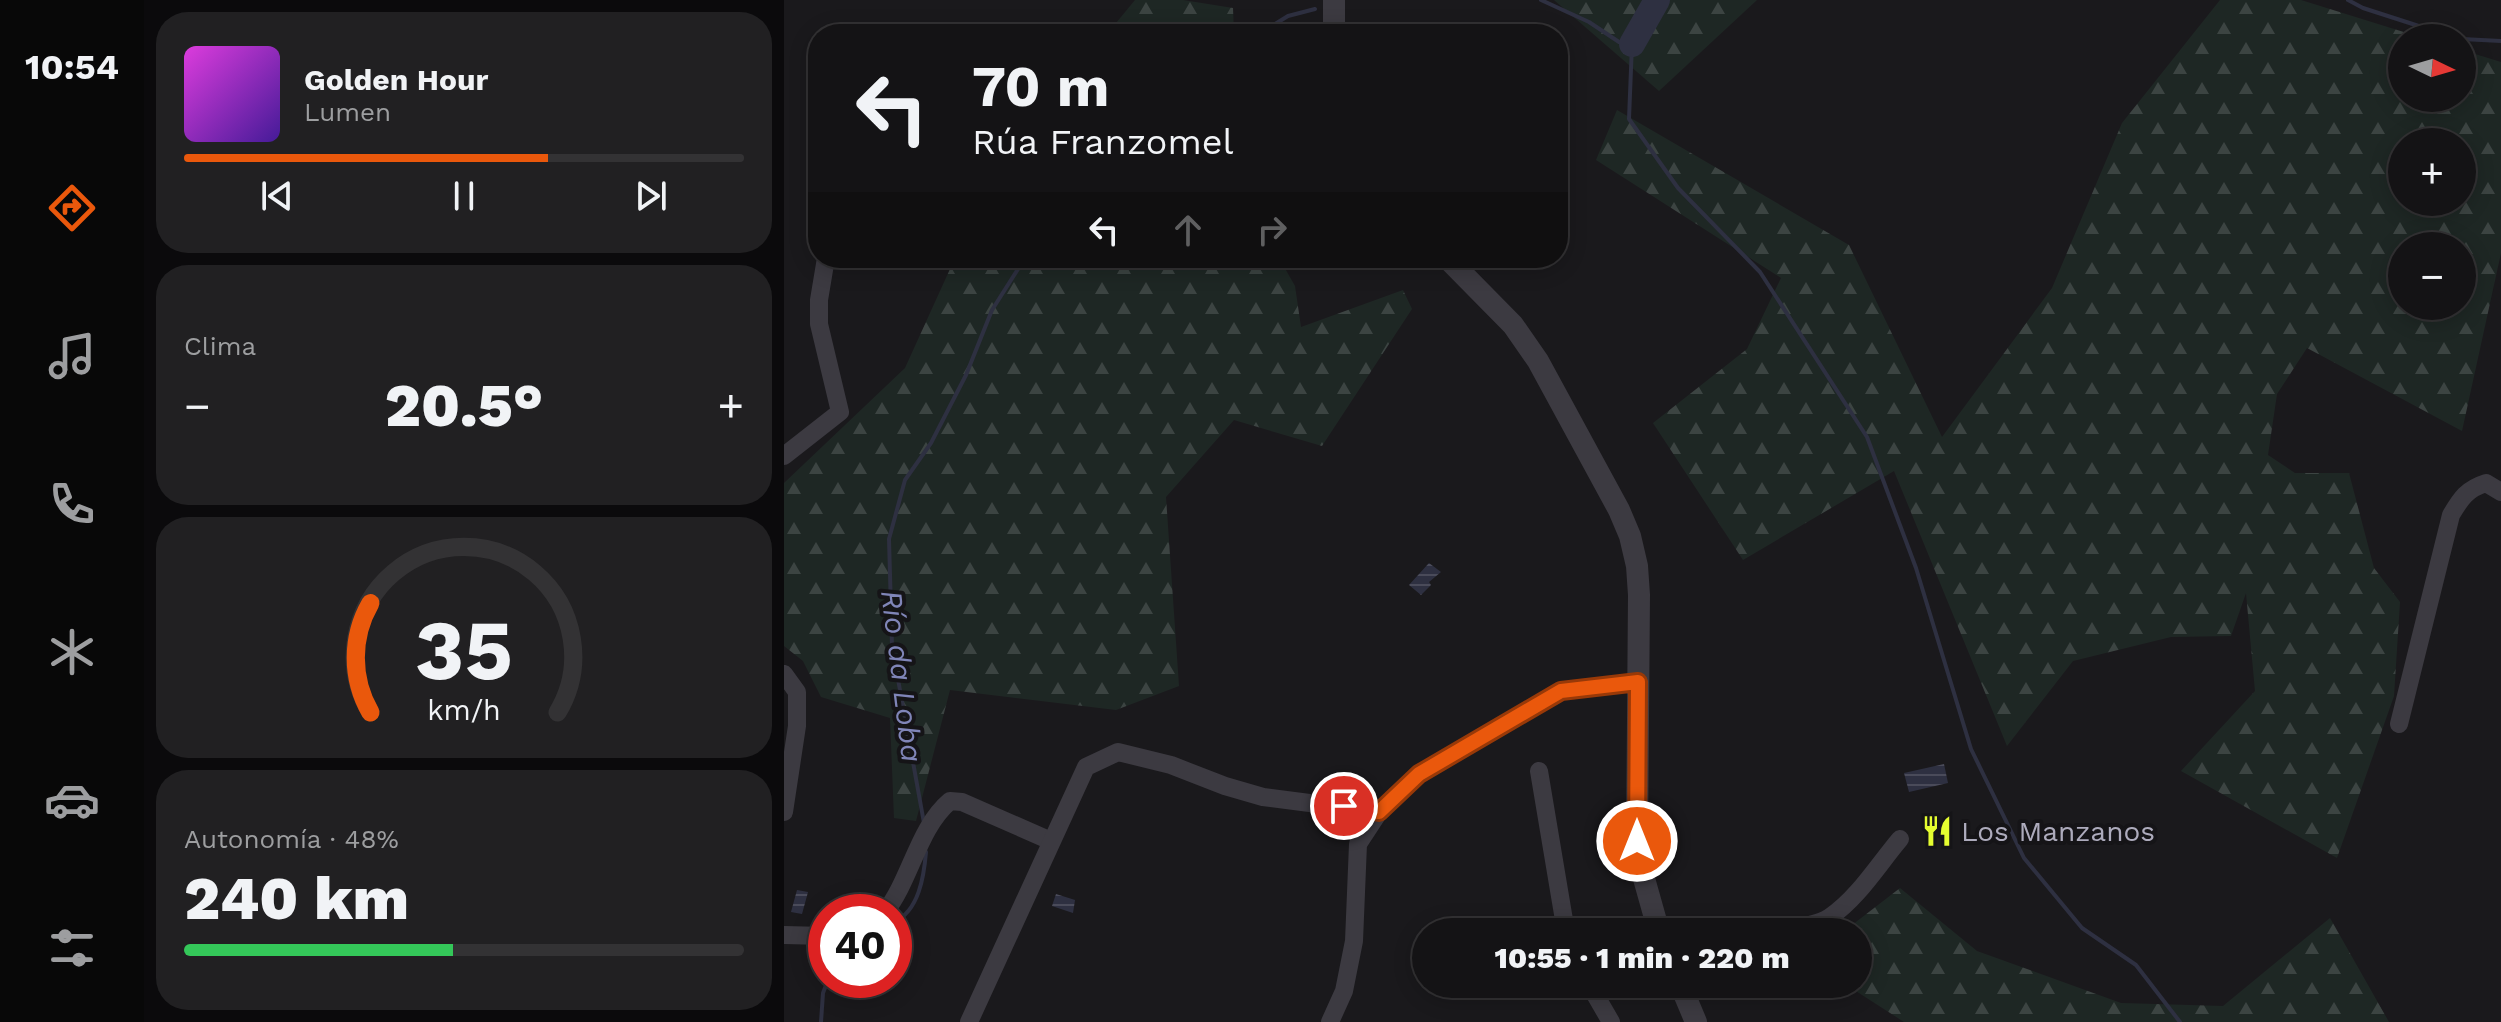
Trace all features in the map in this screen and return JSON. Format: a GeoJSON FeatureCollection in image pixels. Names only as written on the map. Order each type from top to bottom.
{"type":"FeatureCollection","features":[{"type":"Feature","properties":{"kind":"street"},"geometry":{"type":"LineString","coordinates":[[1334,0],[1334,24]]}},
{"type":"Feature","properties":{"kind":"street"},"geometry":{"type":"LineString","coordinates":[[784,456],[840,412],[819,324],[824,268]]}},
{"type":"Feature","properties":{"kind":"street"},"geometry":{"type":"LineString","coordinates":[[1457,268],[1513,325],[1538,361],[1630,536],[1637,566],[1637,841],[1656,918]]}},
{"type":"Feature","properties":{"kind":"street"},"geometry":{"type":"LineString","coordinates":[[2399,724],[2451,515],[2461,497],[2472,487],[2486,483],[2501,492]]}},
{"type":"Feature","properties":{"kind":"street"},"geometry":{"type":"LineString","coordinates":[[784,674],[797,692],[784,812]]}},
{"type":"Feature","properties":{"kind":"street"},"geometry":{"type":"LineString","coordinates":[[1330,1022],[1344,991],[1354,941],[1358,844],[1379,812],[1419,774],[1561,691],[1638,682]]}},
{"type":"Feature","properties":{"kind":"street"},"geometry":{"type":"LineString","coordinates":[[969,1022],[1086,767],[1118,752],[1171,765],[1263,797],[1379,812]]}},
{"type":"Feature","properties":{"kind":"street"},"geometry":{"type":"LineString","coordinates":[[1539,771],[1564,918]]}},
{"type":"Feature","properties":{"kind":"street"},"geometry":{"type":"LineString","coordinates":[[896,894],[939,811],[950,801],[962,802],[1051,841]]}},
{"type":"Feature","properties":{"kind":"street"},"geometry":{"type":"LineString","coordinates":[[1829,918],[1843,907],[1900,839]]}},
{"type":"Feature","properties":{"kind":"street"},"geometry":{"type":"LineString","coordinates":[[784,935],[808,936]]}},
{"type":"Feature","properties":{"kind":"street"},"geometry":{"type":"LineString","coordinates":[[1597,998],[1611,1022]]}},
{"type":"Feature","properties":{"kind":"street"},"geometry":{"type":"LineString","coordinates":[[1684,998],[1691,1021]]}},
{"type":"Feature","properties":{"kind":"green space"},"geometry":{"type":"Polygon","coordinates":[[[1135,0],[1183,0],[1233,8],[1234,24],[1115,24],[1135,0]]]}},
{"type":"Feature","properties":{"kind":"green space"},"geometry":{"type":"Polygon","coordinates":[[[1554,0],[1757,0],[1659,91],[1554,0]]]}},
{"type":"Feature","properties":{"kind":"green space"},"geometry":{"type":"Polygon","coordinates":[[[2220,0],[2301,0],[2388,27],[2388,112],[2476,112],[2476,54],[2501,62],[2501,253],[2462,431],[2307,348],[2277,394],[2268,455],[2295,473],[2349,473],[2374,568],[2400,602],[2394,696],[2337,858],[2181,771],[2255,691],[2246,593],[2231,636],[2171,637],[2073,661],[2007,746],[1894,471],[1743,560],[1653,423],[1747,349],[1781,278],[1596,160],[1617,110],[1849,245],[1942,437],[2052,288],[2122,123],[2220,0]]]}},
{"type":"Feature","properties":{"kind":"green space"},"geometry":{"type":"Polygon","coordinates":[[[950,268],[1285,268],[1295,286],[1301,327],[1403,290],[1412,309],[1322,446],[1234,420],[1166,497],[1179,686],[1116,710],[950,690],[916,821],[894,818],[890,718],[821,697],[803,661],[784,646],[784,483],[905,368],[950,268]]]}},
{"type":"Feature","properties":{"kind":"green space"},"geometry":{"type":"Polygon","coordinates":[[[1900,888],[1977,951],[2121,1003],[2223,1006],[2330,918],[2389,1022],[1904,1022],[1867,998],[1872,998],[1872,918],[1861,918],[1900,888]]]}},
{"type":"Feature","properties":{"kind":"water"},"geometry":{"type":"Polygon","coordinates":[[[1429,563],[1441,572],[1429,582],[1431,585],[1421,595],[1409,585],[1429,563]]]}},
{"type":"Feature","properties":{"kind":"water"},"geometry":{"type":"Polygon","coordinates":[[[1944,764],[1948,783],[1909,792],[1904,773],[1944,764]]]}},
{"type":"Feature","properties":{"kind":"water"},"geometry":{"type":"Polygon","coordinates":[[[797,890],[808,892],[802,914],[791,912],[797,890]]]}},
{"type":"Feature","properties":{"kind":"water"},"geometry":{"type":"Polygon","coordinates":[[[1056,894],[1075,900],[1073,913],[1052,906],[1056,894]]]}},
{"type":"Feature","properties":{"kind":"waterway"},"geometry":{"type":"LineString","coordinates":[[1541,0],[1589,22],[1619,42],[1632,44],[1629,119],[1678,188],[1760,272],[1867,437],[1916,568],[1971,749],[2024,858],[2082,928],[2136,965],[2180,1022]]}},
{"type":"Feature","properties":{"kind":"waterway","name":"Río da Loba"},"geometry":{"type":"LineString","coordinates":[[1632,44],[1657,0]]}},
{"type":"Feature","properties":{"kind":"waterway"},"geometry":{"type":"LineString","coordinates":[[2348,0],[2413,24]]}},
{"type":"Feature","properties":{"kind":"waterway","name":"Río da Loba"},"geometry":{"type":"LineString","coordinates":[[1275,24],[1288,16],[1315,9]]}},
{"type":"Feature","properties":{"kind":"waterway"},"geometry":{"type":"LineString","coordinates":[[2476,40],[2501,41]]}},
{"type":"Feature","properties":{"kind":"waterway","name":"Río da Loba"},"geometry":{"type":"LineString","coordinates":[[924,823],[892,646],[889,539],[905,480],[931,443],[966,375],[992,310],[1019,268]]}},
{"type":"Feature","properties":{"kind":"waterway","name":"Río da Loba"},"geometry":{"type":"LineString","coordinates":[[912,906],[922,882],[926,852]]}},
{"type":"Feature","properties":{"kind":"waterway","name":"Río da Loba"},"geometry":{"type":"LineString","coordinates":[[821,1022],[823,998]]}},
{"type":"Feature","properties":{"kind":"place","name":"Los Manzanos"},"geometry":{"type":"Point","coordinates":[1937,831]}},
{"type":"Feature","properties":{"kind":"route"},"geometry":{"type":"LineString","coordinates":[[1344,806],[1379,812],[1419,774],[1561,691],[1638,682],[1637,841]]}}]}
